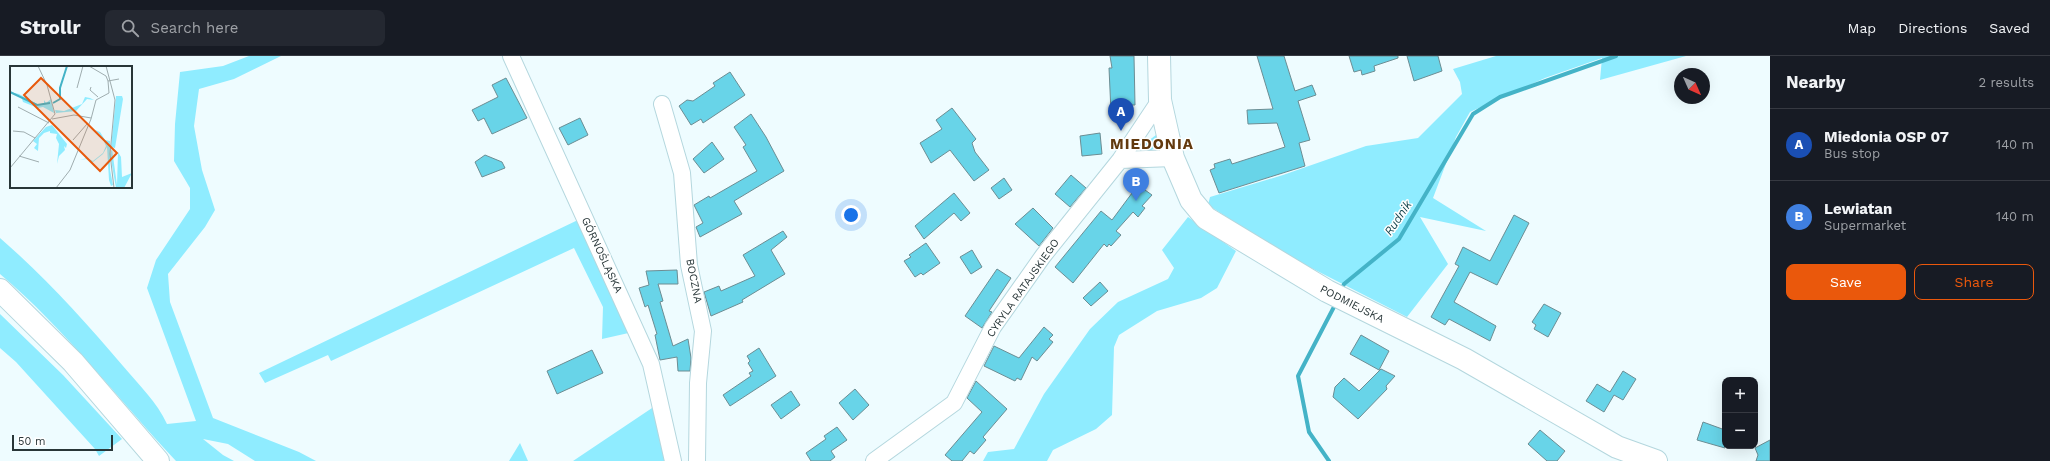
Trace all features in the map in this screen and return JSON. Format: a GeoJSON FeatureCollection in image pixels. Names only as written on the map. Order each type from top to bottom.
{"type":"FeatureCollection","features":[{"type":"Feature","properties":{"kind":"street","name":"GÓRNOŚLĄSKA"},"geometry":{"type":"LineString","coordinates":[[511,56],[651,364],[673,461]]}},
{"type":"Feature","properties":{"kind":"street","name":"PODMIEJSKA"},"geometry":{"type":"LineString","coordinates":[[1159,56],[1160,100],[1173,158],[1191,200],[1206,218],[1326,291],[1464,359],[1617,447],[1656,461]]}},
{"type":"Feature","properties":{"kind":"street","name":"CYRYLA RATAJSKIEGO"},"geometry":{"type":"LineString","coordinates":[[874,461],[954,403],[993,327],[1043,256],[1120,160],[1160,100]]}},
{"type":"Feature","properties":{"kind":"street","name":"BOCZNA"},"geometry":{"type":"LineString","coordinates":[[662,104],[682,173],[689,265],[703,331],[698,383],[697,461]]}},
{"type":"Feature","properties":{"kind":"street"},"geometry":{"type":"LineString","coordinates":[[1120,160],[1173,158]]}},
{"type":"Feature","properties":{"kind":"street"},"geometry":{"type":"LineString","coordinates":[[0,290],[73,362],[158,461]]}},
{"type":"Feature","properties":{"kind":"shaded area"},"geometry":{"type":"Polygon","coordinates":[[[249,56],[281,56],[234,79],[199,89],[194,126],[202,170],[215,210],[205,227],[168,274],[170,302],[213,418],[299,452],[316,461],[255,461],[228,444],[203,439],[223,455],[234,461],[176,461],[69,341],[24,295],[0,274],[0,238],[49,284],[94,332],[147,394],[158,408],[167,424],[196,421],[147,288],[156,260],[190,209],[190,188],[174,161],[175,124],[180,72],[223,66],[249,56]]]}},
{"type":"Feature","properties":{"kind":"shaded area"},"geometry":{"type":"Polygon","coordinates":[[[1496,56],[1686,56],[1600,80],[1602,58],[1545,78],[1470,112],[1456,137],[1433,198],[1486,231],[1420,217],[1448,264],[1407,317],[1286,255],[1208,205],[1210,197],[1283,175],[1366,146],[1418,138],[1462,94],[1460,82],[1453,69],[1496,56]]]}},
{"type":"Feature","properties":{"kind":"shaded area"},"geometry":{"type":"Polygon","coordinates":[[[1156,135],[1160,136],[1161,143],[1149,152],[1146,152],[1144,149],[1144,144],[1156,135]]]}},
{"type":"Feature","properties":{"kind":"shaded area"},"geometry":{"type":"Polygon","coordinates":[[[1188,217],[1236,251],[1217,288],[1201,298],[1157,311],[1119,335],[1114,347],[1112,415],[1096,429],[1053,450],[1047,461],[983,461],[988,452],[1014,449],[1044,394],[1090,329],[1118,302],[1168,279],[1174,268],[1162,250],[1188,217]]]}},
{"type":"Feature","properties":{"kind":"shaded area"},"geometry":{"type":"Polygon","coordinates":[[[580,219],[633,332],[602,339],[603,307],[574,248],[331,361],[328,355],[265,383],[259,373],[580,219]]]}},
{"type":"Feature","properties":{"kind":"shaded area"},"geometry":{"type":"Polygon","coordinates":[[[0,314],[63,375],[122,439],[99,456],[95,449],[16,362],[0,348],[0,314]]]}},
{"type":"Feature","properties":{"kind":"shaded area"},"geometry":{"type":"Polygon","coordinates":[[[655,406],[667,461],[573,461],[655,406]]]}},
{"type":"Feature","properties":{"kind":"shaded area"},"geometry":{"type":"Polygon","coordinates":[[[520,443],[528,461],[509,461],[520,443]]]}},
{"type":"Feature","properties":{"kind":"building"},"geometry":{"type":"Polygon","coordinates":[[[1110,56],[1134,56],[1135,105],[1130,105],[1130,112],[1111,112],[1109,68],[1112,68],[1110,56]]]}},
{"type":"Feature","properties":{"kind":"building"},"geometry":{"type":"Polygon","coordinates":[[[1257,56],[1284,56],[1295,91],[1312,85],[1316,95],[1298,101],[1310,140],[1299,143],[1305,166],[1219,193],[1210,170],[1215,168],[1214,164],[1230,159],[1232,164],[1285,147],[1277,123],[1248,124],[1247,110],[1273,109],[1257,56]]]}},
{"type":"Feature","properties":{"kind":"building"},"geometry":{"type":"Polygon","coordinates":[[[1349,56],[1398,56],[1398,58],[1374,66],[1375,71],[1362,75],[1361,70],[1354,72],[1349,56]]]}},
{"type":"Feature","properties":{"kind":"building"},"geometry":{"type":"Polygon","coordinates":[[[1407,56],[1438,56],[1442,71],[1414,81],[1407,56]]]}},
{"type":"Feature","properties":{"kind":"building"},"geometry":{"type":"Polygon","coordinates":[[[730,72],[745,95],[703,123],[701,119],[691,125],[679,106],[687,100],[693,101],[715,86],[713,83],[730,72]]]}},
{"type":"Feature","properties":{"kind":"building"},"geometry":{"type":"Polygon","coordinates":[[[506,78],[527,118],[492,134],[484,118],[478,121],[472,110],[498,97],[492,85],[506,78]]]}},
{"type":"Feature","properties":{"kind":"building"},"geometry":{"type":"Polygon","coordinates":[[[952,108],[976,139],[972,143],[975,152],[989,170],[974,181],[950,150],[931,163],[920,143],[942,129],[936,120],[952,108]]]}},
{"type":"Feature","properties":{"kind":"building"},"geometry":{"type":"Polygon","coordinates":[[[751,114],[766,137],[784,171],[734,201],[742,214],[700,237],[696,227],[703,223],[694,205],[709,196],[710,198],[757,171],[743,147],[746,145],[734,127],[751,114]]]}},
{"type":"Feature","properties":{"kind":"building"},"geometry":{"type":"Polygon","coordinates":[[[580,118],[588,135],[568,145],[559,128],[580,118]]]}},
{"type":"Feature","properties":{"kind":"building"},"geometry":{"type":"Polygon","coordinates":[[[1100,133],[1102,154],[1082,156],[1080,136],[1100,133]]]}},
{"type":"Feature","properties":{"kind":"building"},"geometry":{"type":"Polygon","coordinates":[[[712,142],[724,159],[704,173],[693,159],[712,142]]]}},
{"type":"Feature","properties":{"kind":"building"},"geometry":{"type":"Polygon","coordinates":[[[485,155],[502,162],[505,168],[482,177],[475,162],[485,155]]]}},
{"type":"Feature","properties":{"kind":"building"},"geometry":{"type":"Polygon","coordinates":[[[1071,175],[1086,188],[1070,207],[1055,194],[1071,175]]]}},
{"type":"Feature","properties":{"kind":"building"},"geometry":{"type":"Polygon","coordinates":[[[1004,178],[1012,190],[999,199],[991,188],[1004,178]]]}},
{"type":"Feature","properties":{"kind":"building"},"geometry":{"type":"Polygon","coordinates":[[[1138,185],[1152,195],[1142,206],[1145,208],[1138,217],[1133,212],[1116,231],[1121,235],[1111,246],[1109,244],[1107,247],[1104,244],[1073,283],[1055,267],[1101,211],[1112,220],[1138,185]]]}},
{"type":"Feature","properties":{"kind":"building"},"geometry":{"type":"Polygon","coordinates":[[[954,193],[970,213],[961,221],[954,213],[924,239],[915,226],[954,193]]]}},
{"type":"Feature","properties":{"kind":"building"},"geometry":{"type":"Polygon","coordinates":[[[1033,208],[1053,228],[1039,246],[1015,224],[1033,208]]]}},
{"type":"Feature","properties":{"kind":"building"},"geometry":{"type":"Polygon","coordinates":[[[1514,215],[1529,223],[1497,285],[1470,272],[1454,302],[1496,326],[1490,341],[1449,319],[1445,325],[1431,317],[1459,266],[1455,264],[1463,247],[1490,261],[1514,215]]]}},
{"type":"Feature","properties":{"kind":"building"},"geometry":{"type":"Polygon","coordinates":[[[783,231],[787,237],[771,250],[785,274],[742,300],[743,302],[711,316],[704,292],[719,286],[721,291],[755,276],[743,255],[783,231]]]}},
{"type":"Feature","properties":{"kind":"building"},"geometry":{"type":"Polygon","coordinates":[[[926,243],[940,263],[923,275],[921,273],[915,277],[904,261],[911,257],[909,255],[926,243]]]}},
{"type":"Feature","properties":{"kind":"building"},"geometry":{"type":"Polygon","coordinates":[[[972,250],[982,267],[971,274],[960,257],[972,250]]]}},
{"type":"Feature","properties":{"kind":"building"},"geometry":{"type":"Polygon","coordinates":[[[997,269],[1011,278],[989,311],[992,312],[982,328],[965,316],[997,269]]]}},
{"type":"Feature","properties":{"kind":"building"},"geometry":{"type":"Polygon","coordinates":[[[677,270],[678,284],[658,284],[663,301],[660,302],[673,346],[688,339],[691,358],[690,371],[678,371],[677,357],[660,360],[655,335],[657,334],[648,305],[645,307],[639,288],[649,285],[646,271],[677,270]]]}},
{"type":"Feature","properties":{"kind":"building"},"geometry":{"type":"Polygon","coordinates":[[[1100,282],[1108,291],[1091,306],[1083,298],[1100,282]]]}},
{"type":"Feature","properties":{"kind":"building"},"geometry":{"type":"Polygon","coordinates":[[[1544,304],[1561,313],[1548,337],[1534,329],[1536,325],[1532,322],[1544,304]]]}},
{"type":"Feature","properties":{"kind":"building"},"geometry":{"type":"Polygon","coordinates":[[[1044,327],[1053,335],[1049,339],[1053,342],[1037,361],[1032,357],[1021,380],[1017,378],[1015,381],[984,366],[994,346],[1019,358],[1044,327]]]}},
{"type":"Feature","properties":{"kind":"building"},"geometry":{"type":"Polygon","coordinates":[[[1361,335],[1389,351],[1379,370],[1350,354],[1361,335]]]}},
{"type":"Feature","properties":{"kind":"building"},"geometry":{"type":"Polygon","coordinates":[[[759,348],[776,376],[730,406],[723,395],[751,376],[749,373],[753,371],[748,363],[750,361],[747,356],[759,348]]]}},
{"type":"Feature","properties":{"kind":"building"},"geometry":{"type":"Polygon","coordinates":[[[592,350],[603,373],[557,394],[547,371],[592,350]]]}},
{"type":"Feature","properties":{"kind":"building"},"geometry":{"type":"Polygon","coordinates":[[[1381,369],[1395,376],[1386,386],[1387,389],[1358,419],[1333,397],[1335,387],[1344,378],[1359,391],[1381,369]]]}},
{"type":"Feature","properties":{"kind":"building"},"geometry":{"type":"Polygon","coordinates":[[[1623,371],[1636,379],[1623,400],[1614,395],[1604,412],[1586,401],[1597,384],[1610,392],[1623,371]]]}},
{"type":"Feature","properties":{"kind":"building"},"geometry":{"type":"Polygon","coordinates":[[[976,381],[1007,409],[983,437],[986,440],[974,454],[970,451],[962,461],[952,461],[945,455],[982,412],[967,398],[976,381]]]}},
{"type":"Feature","properties":{"kind":"building"},"geometry":{"type":"Polygon","coordinates":[[[855,389],[869,405],[853,420],[839,403],[855,389]]]}},
{"type":"Feature","properties":{"kind":"building"},"geometry":{"type":"Polygon","coordinates":[[[791,391],[800,405],[781,419],[771,405],[791,391]]]}},
{"type":"Feature","properties":{"kind":"building"},"geometry":{"type":"Polygon","coordinates":[[[1703,422],[1722,429],[1722,447],[1697,440],[1703,422]]]}},
{"type":"Feature","properties":{"kind":"building"},"geometry":{"type":"Polygon","coordinates":[[[837,427],[847,440],[831,451],[835,457],[830,461],[811,461],[806,453],[826,439],[824,436],[837,427]]]}},
{"type":"Feature","properties":{"kind":"building"},"geometry":{"type":"Polygon","coordinates":[[[1540,430],[1565,451],[1557,461],[1547,461],[1528,444],[1540,430]]]}},
{"type":"Feature","properties":{"kind":"building"},"geometry":{"type":"Polygon","coordinates":[[[1770,440],[1770,461],[1756,461],[1758,455],[1755,449],[1758,449],[1758,446],[1770,440]]]}},
{"type":"Feature","properties":{"kind":"waterway","name":"Rudnik"},"geometry":{"type":"LineString","coordinates":[[1341,291],[1344,284],[1399,239],[1473,114],[1500,97],[1616,56]]}},
{"type":"Feature","properties":{"kind":"waterway","name":"Rudnik"},"geometry":{"type":"LineString","coordinates":[[1329,461],[1309,432],[1298,376],[1336,303]]}},
{"type":"Feature","properties":{"kind":"place","name":"Miedonia OSP 07"},"geometry":{"type":"Point","coordinates":[1121,131]}},
{"type":"Feature","properties":{"kind":"place","name":"Lewiatan"},"geometry":{"type":"Point","coordinates":[1136,201]}},
{"type":"Feature","properties":{"kind":"district","name":"MIEDONIA"},"geometry":{"type":"Point","coordinates":[1152,144]}}]}
